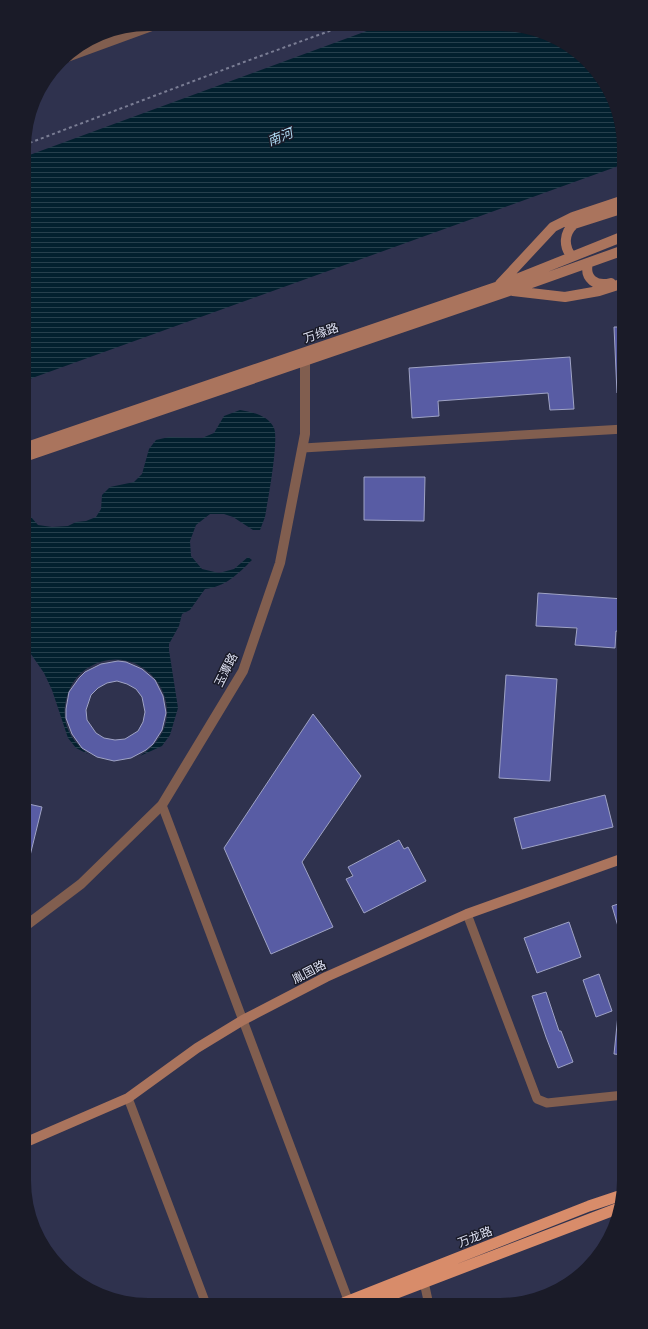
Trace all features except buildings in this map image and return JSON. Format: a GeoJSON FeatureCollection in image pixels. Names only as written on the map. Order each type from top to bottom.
{"type":"FeatureCollection","features":[{"type":"Feature","properties":{"kind":"highway","name":"万龙路"},"geometry":{"type":"LineString","coordinates":[[359,1298],[582,1209],[616,1197]]}},
{"type":"Feature","properties":{"kind":"highway","name":"万龙路"},"geometry":{"type":"LineString","coordinates":[[383,1298],[613,1210]]}},
{"type":"Feature","properties":{"kind":"main road"},"geometry":{"type":"LineString","coordinates":[[499,286],[553,227],[573,217],[617,202]]}},
{"type":"Feature","properties":{"kind":"main road"},"geometry":{"type":"LineString","coordinates":[[572,257],[567,250],[565,242],[566,236],[571,227],[574,224],[617,210]]}},
{"type":"Feature","properties":{"kind":"main road","name":"万缘路"},"geometry":{"type":"LineString","coordinates":[[31,454],[499,286],[617,239]]}},
{"type":"Feature","properties":{"kind":"main road","name":"万缘路"},"geometry":{"type":"LineString","coordinates":[[31,446],[509,291],[617,253]]}},
{"type":"Feature","properties":{"kind":"main road"},"geometry":{"type":"LineString","coordinates":[[588,263],[587,267],[589,277],[596,283],[605,284],[617,280]]}},
{"type":"Feature","properties":{"kind":"main road"},"geometry":{"type":"LineString","coordinates":[[509,291],[565,297],[600,291],[617,285]]}},
{"type":"Feature","properties":{"kind":"main road","name":"胤国路"},"geometry":{"type":"LineString","coordinates":[[31,1140],[128,1098],[197,1048],[243,1020],[326,977],[467,914],[617,860]]}},
{"type":"Feature","properties":{"kind":"street"},"geometry":{"type":"LineString","coordinates":[[84,51],[136,32]]}},
{"type":"Feature","properties":{"kind":"street","name":"玉潭路"},"geometry":{"type":"LineString","coordinates":[[31,922],[81,884],[162,805],[243,671],[280,563],[303,448],[305,434],[305,356]]}},
{"type":"Feature","properties":{"kind":"street"},"geometry":{"type":"LineString","coordinates":[[303,448],[617,429]]}},
{"type":"Feature","properties":{"kind":"street"},"geometry":{"type":"LineString","coordinates":[[162,805],[243,1020],[344,1298]]}},
{"type":"Feature","properties":{"kind":"street"},"geometry":{"type":"LineString","coordinates":[[467,914],[537,1099],[547,1103],[617,1096]]}},
{"type":"Feature","properties":{"kind":"street"},"geometry":{"type":"LineString","coordinates":[[128,1098],[204,1298]]}},
{"type":"Feature","properties":{"kind":"street"},"geometry":{"type":"LineString","coordinates":[[424,1282],[427,1298]]}},
{"type":"Feature","properties":{"kind":"path"},"geometry":{"type":"LineString","coordinates":[[31,142],[329,31]]}},
{"type":"Feature","properties":{"kind":"water","name":"南河"},"geometry":{"type":"Polygon","coordinates":[[[367,31],[500,31],[523,33],[552,43],[577,60],[597,83],[605,96],[611,111],[617,141],[617,167],[31,378],[31,154],[367,31]]]}},
{"type":"Feature","properties":{"kind":"water"},"geometry":{"type":"Polygon","coordinates":[[[240,410],[254,413],[268,420],[274,428],[274,457],[265,517],[260,530],[253,530],[233,517],[224,514],[210,514],[196,525],[190,541],[191,556],[202,569],[219,573],[234,569],[248,557],[252,560],[225,583],[205,589],[190,610],[182,614],[179,626],[169,644],[178,708],[170,735],[162,746],[140,756],[158,739],[166,720],[166,701],[158,683],[145,669],[128,661],[108,660],[86,669],[78,676],[67,695],[64,712],[69,732],[77,744],[88,754],[76,748],[68,738],[52,690],[44,673],[31,654],[31,517],[38,525],[52,527],[68,526],[76,522],[86,521],[96,517],[101,509],[102,495],[110,487],[134,482],[142,474],[149,449],[156,440],[169,437],[202,438],[214,433],[224,416],[240,410]]]}}]}
